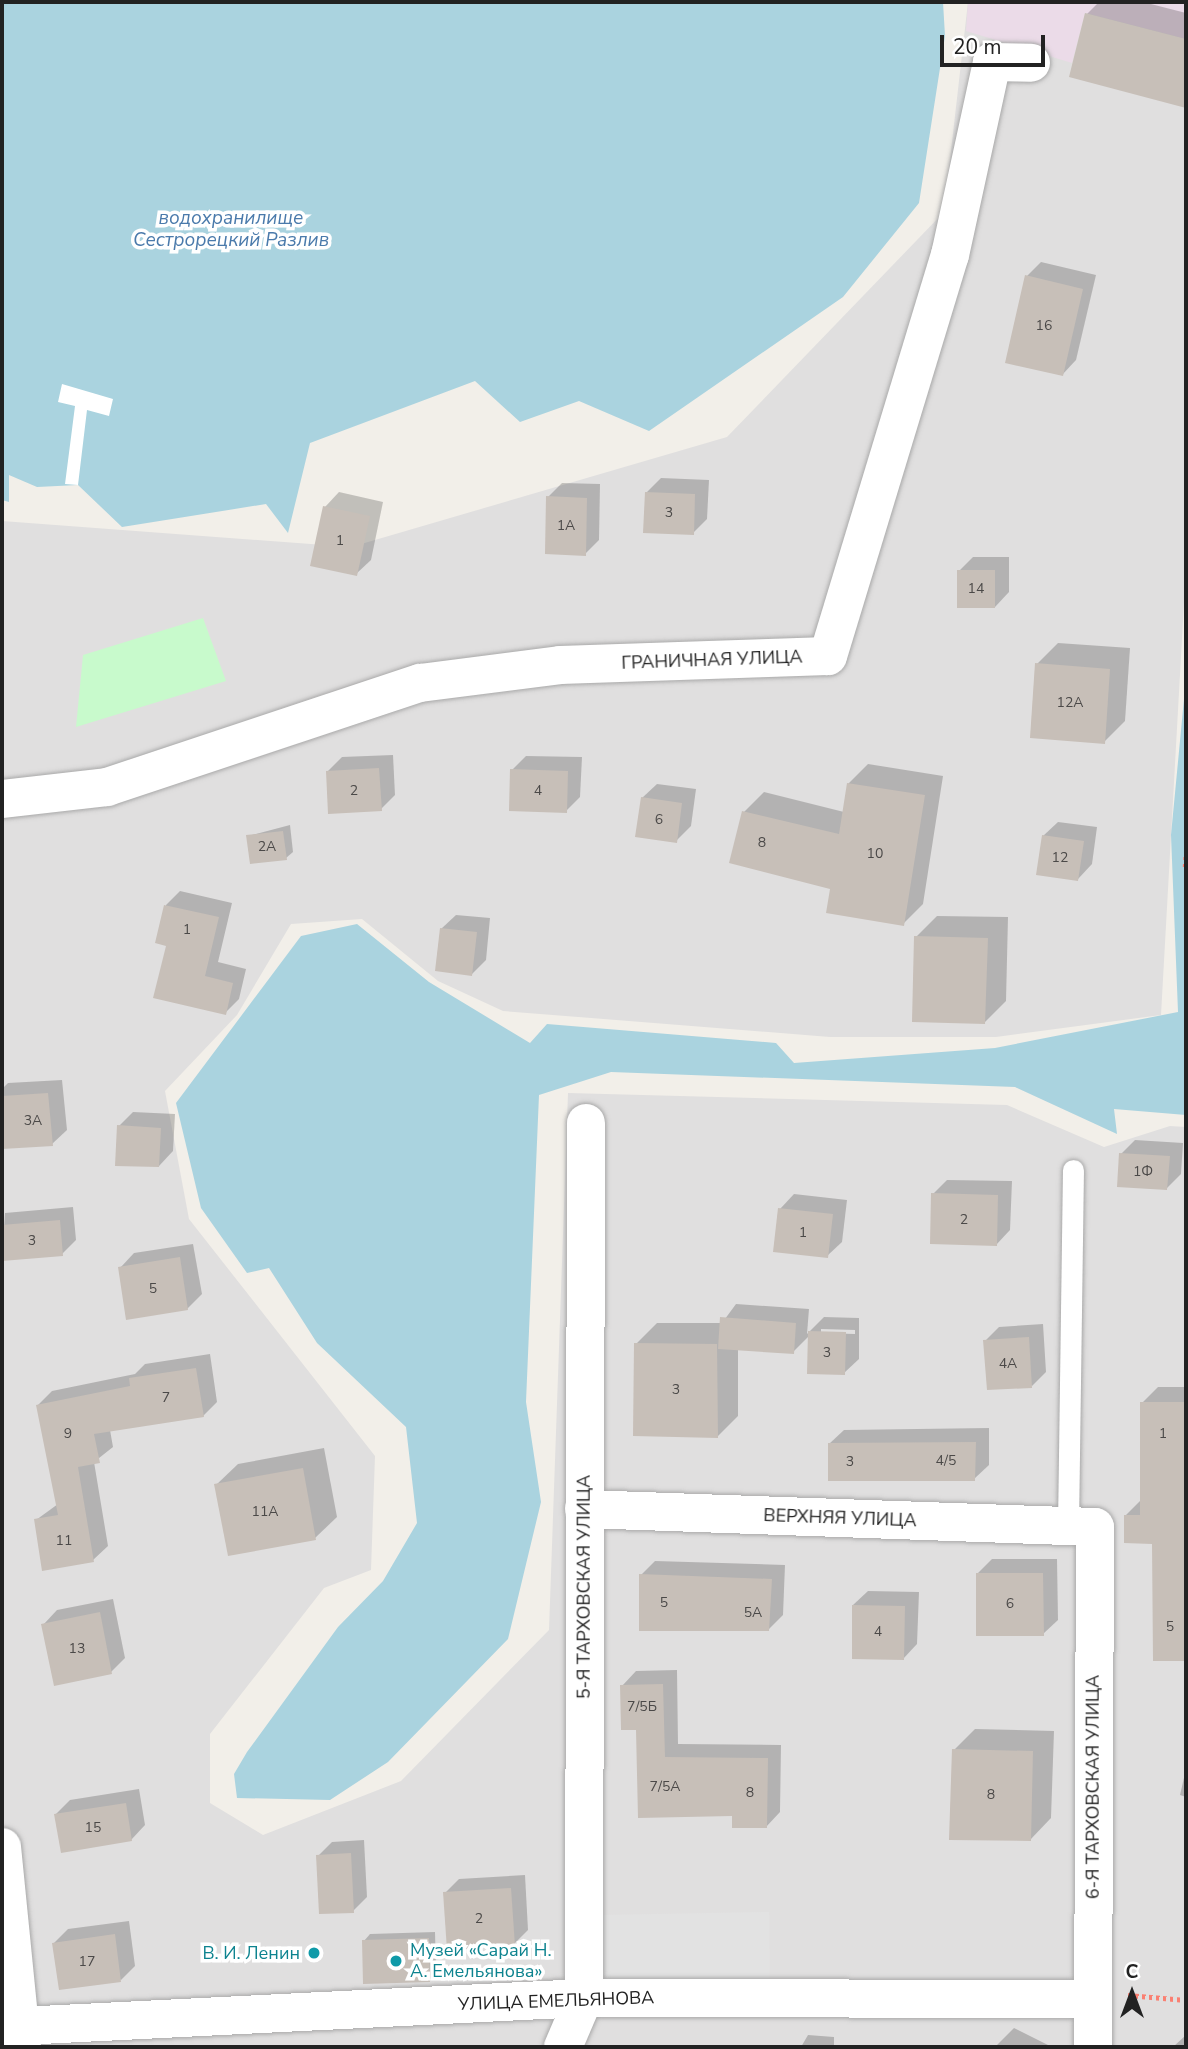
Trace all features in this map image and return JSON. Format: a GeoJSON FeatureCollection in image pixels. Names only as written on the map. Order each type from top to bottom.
{"type":"FeatureCollection","features":[{"type":"Feature","properties":{"kind":"street","name":"ГРАНИЧНАЯ УЛИЦА"},"geometry":{"type":"LineString","coordinates":[[2,799],[107,788],[420,683],[560,665],[828,656],[950,255],[992,62],[1031,63]]}},
{"type":"Feature","properties":{"kind":"street","name":"5-Я ТАРХОВСКАЯ УЛИЦА"},"geometry":{"type":"LineString","coordinates":[[563,2047],[584,1998],[586,1123]]}},
{"type":"Feature","properties":{"kind":"street","name":"ВЕРХНЯЯ УЛИЦА"},"geometry":{"type":"LineString","coordinates":[[584,1509],[1082,1526]]}},
{"type":"Feature","properties":{"kind":"street","name":"6-Я ТАРХОВСКАЯ УЛИЦА"},"geometry":{"type":"LineString","coordinates":[[1082,1526],[1093,2047]]}},
{"type":"Feature","properties":{"kind":"street"},"geometry":{"type":"LineString","coordinates":[[2,1847],[22,2036]]}},
{"type":"Feature","properties":{"kind":"street","name":"УЛИЦА ЕМЕЛЬЯНОВА"},"geometry":{"type":"LineString","coordinates":[[22,2036],[584,1998],[1091,1999]]}},
{"type":"Feature","properties":{"kind":"lane"},"geometry":{"type":"LineString","coordinates":[[1073,1170],[1082,1526]]}},
{"type":"Feature","properties":{"kind":"path"},"geometry":{"type":"LineString","coordinates":[[1185,867],[1186,853]]}},
{"type":"Feature","properties":{"kind":"path"},"geometry":{"type":"LineString","coordinates":[[1091,1999],[1186,2000]]}},
{"type":"Feature","properties":{"kind":"shaded area"},"geometry":{"type":"Polygon","coordinates":[[[968,2],[1186,2],[1186,567],[1161,1015],[996,1037],[830,1037],[503,1011],[438,981],[362,919],[291,924],[237,1015],[165,1091],[189,1219],[375,1456],[371,1570],[324,1588],[210,1734],[210,1803],[263,1835],[401,1781],[549,1630],[568,1093],[1007,1105],[1104,1147],[1170,1126],[1186,1127],[1186,2047],[2,2047],[2,521],[351,547],[727,437],[944,212],[968,2]]]}},
{"type":"Feature","properties":{"kind":"shaded area"},"geometry":{"type":"Polygon","coordinates":[[[968,2],[1186,2],[1186,39],[1085,13],[1072,63],[966,31],[968,2]]]}},
{"type":"Feature","properties":{"kind":"shaded area"},"geometry":{"type":"Polygon","coordinates":[[[769,1912],[770,1980],[601,1984],[599,1915],[769,1912]]]}},
{"type":"Feature","properties":{"kind":"green space"},"geometry":{"type":"Polygon","coordinates":[[[203,618],[226,681],[76,727],[83,655],[203,618]]]}},
{"type":"Feature","properties":{"kind":"water","name":"водохранилище Сестрорецкий Разлив"},"geometry":{"type":"Polygon","coordinates":[[[2,2],[943,2],[945,36],[919,203],[843,297],[649,431],[579,401],[520,422],[475,381],[310,443],[288,533],[266,504],[122,527],[78,485],[37,487],[9,475],[9,502],[2,500],[2,2]]]}},
{"type":"Feature","properties":{"kind":"water"},"geometry":{"type":"Polygon","coordinates":[[[1186,678],[1186,1115],[1114,1109],[1117,1134],[1015,1087],[611,1072],[539,1095],[526,1402],[541,1502],[508,1639],[388,1762],[330,1800],[237,1798],[234,1774],[247,1752],[338,1627],[383,1581],[417,1523],[406,1427],[317,1343],[269,1268],[247,1273],[201,1208],[176,1103],[301,936],[357,924],[429,982],[530,1043],[547,1024],[776,1043],[794,1063],[995,1048],[1178,1012],[1171,835],[1186,678]]]}},
{"type":"Feature","properties":{"kind":"pier"},"geometry":{"type":"Polygon","coordinates":[[[62,384],[113,399],[109,416],[87,410],[78,485],[65,484],[75,406],[58,402],[62,384]]]}},
{"type":"Feature","properties":{"kind":"building"},"geometry":{"type":"Polygon","coordinates":[[[1085,13],[1186,39],[1186,108],[1069,77],[1085,13]]]}},
{"type":"Feature","properties":{"kind":"building"},"geometry":{"type":"Polygon","coordinates":[[[1025,275],[1083,289],[1063,376],[1005,363],[1025,275]]]}},
{"type":"Feature","properties":{"kind":"building"},"geometry":{"type":"Polygon","coordinates":[[[645,492],[695,494],[694,535],[643,533],[645,492]]]}},
{"type":"Feature","properties":{"kind":"building"},"geometry":{"type":"Polygon","coordinates":[[[546,496],[587,498],[586,556],[545,554],[546,496]]]}},
{"type":"Feature","properties":{"kind":"building"},"geometry":{"type":"Polygon","coordinates":[[[323,506],[370,516],[357,576],[310,566],[323,506]]]}},
{"type":"Feature","properties":{"kind":"building"},"geometry":{"type":"Polygon","coordinates":[[[957,570],[995,570],[995,608],[957,608],[957,570]]]}},
{"type":"Feature","properties":{"kind":"building"},"geometry":{"type":"Polygon","coordinates":[[[1035,663],[1110,669],[1105,744],[1030,738],[1035,663]]]}},
{"type":"Feature","properties":{"kind":"building"},"geometry":{"type":"Polygon","coordinates":[[[379,768],[382,811],[328,814],[326,771],[379,768]]]}},
{"type":"Feature","properties":{"kind":"building"},"geometry":{"type":"Polygon","coordinates":[[[510,769],[568,771],[567,813],[509,811],[510,769]]]}},
{"type":"Feature","properties":{"kind":"building"},"geometry":{"type":"Polygon","coordinates":[[[847,783],[925,795],[904,926],[826,913],[830,889],[729,863],[742,811],[839,834],[847,783]]]}},
{"type":"Feature","properties":{"kind":"building"},"geometry":{"type":"Polygon","coordinates":[[[641,797],[682,803],[677,843],[635,837],[641,797]]]}},
{"type":"Feature","properties":{"kind":"building"},"geometry":{"type":"Polygon","coordinates":[[[283,831],[287,860],[250,864],[246,835],[283,831]]]}},
{"type":"Feature","properties":{"kind":"building"},"geometry":{"type":"Polygon","coordinates":[[[1042,835],[1084,841],[1078,881],[1036,875],[1042,835]]]}},
{"type":"Feature","properties":{"kind":"building"},"geometry":{"type":"Polygon","coordinates":[[[164,905],[219,917],[205,976],[233,983],[226,1015],[153,998],[166,946],[155,943],[164,905]]]}},
{"type":"Feature","properties":{"kind":"building"},"geometry":{"type":"Polygon","coordinates":[[[440,928],[477,932],[472,976],[435,971],[440,928]]]}},
{"type":"Feature","properties":{"kind":"building"},"geometry":{"type":"Polygon","coordinates":[[[914,936],[988,938],[985,1024],[912,1022],[914,936]]]}},
{"type":"Feature","properties":{"kind":"building"},"geometry":{"type":"Polygon","coordinates":[[[48,1093],[53,1146],[2,1149],[2,1096],[48,1093]]]}},
{"type":"Feature","properties":{"kind":"building"},"geometry":{"type":"Polygon","coordinates":[[[117,1125],[161,1128],[159,1167],[115,1166],[117,1125]]]}},
{"type":"Feature","properties":{"kind":"building"},"geometry":{"type":"Polygon","coordinates":[[[1119,1153],[1170,1156],[1167,1190],[1117,1187],[1119,1153]]]}},
{"type":"Feature","properties":{"kind":"building"},"geometry":{"type":"Polygon","coordinates":[[[931,1193],[998,1195],[997,1246],[930,1244],[931,1193]]]}},
{"type":"Feature","properties":{"kind":"building"},"geometry":{"type":"Polygon","coordinates":[[[778,1208],[833,1214],[828,1258],[773,1252],[778,1208]]]}},
{"type":"Feature","properties":{"kind":"building"},"geometry":{"type":"Polygon","coordinates":[[[60,1220],[63,1256],[2,1261],[2,1225],[60,1220]]]}},
{"type":"Feature","properties":{"kind":"building"},"geometry":{"type":"Polygon","coordinates":[[[180,1257],[188,1310],[126,1320],[118,1267],[180,1257]]]}},
{"type":"Feature","properties":{"kind":"building"},"geometry":{"type":"Polygon","coordinates":[[[720,1317],[796,1323],[794,1354],[718,1349],[720,1317]]]}},
{"type":"Feature","properties":{"kind":"building"},"geometry":{"type":"Polygon","coordinates":[[[808,1331],[846,1332],[845,1375],[807,1374],[808,1331]]]}},
{"type":"Feature","properties":{"kind":"building"},"geometry":{"type":"Polygon","coordinates":[[[1029,1337],[1032,1388],[987,1390],[983,1340],[1029,1337]]]}},
{"type":"Feature","properties":{"kind":"building"},"geometry":{"type":"Polygon","coordinates":[[[634,1343],[717,1344],[718,1438],[633,1436],[634,1343]]]}},
{"type":"Feature","properties":{"kind":"building"},"geometry":{"type":"Polygon","coordinates":[[[196,1368],[204,1417],[94,1434],[100,1463],[78,1467],[94,1562],[42,1571],[34,1519],[58,1515],[36,1405],[130,1386],[129,1378],[196,1368]]]}},
{"type":"Feature","properties":{"kind":"building"},"geometry":{"type":"Polygon","coordinates":[[[1140,1402],[1186,1402],[1186,1661],[1153,1661],[1152,1544],[1124,1543],[1124,1515],[1140,1515],[1140,1402]]]}},
{"type":"Feature","properties":{"kind":"building"},"geometry":{"type":"Polygon","coordinates":[[[976,1442],[975,1481],[828,1481],[828,1443],[976,1442]]]}},
{"type":"Feature","properties":{"kind":"building"},"geometry":{"type":"Polygon","coordinates":[[[303,1468],[316,1540],[228,1556],[214,1484],[303,1468]]]}},
{"type":"Feature","properties":{"kind":"building"},"geometry":{"type":"Polygon","coordinates":[[[976,1573],[1043,1573],[1044,1636],[976,1636],[976,1573]]]}},
{"type":"Feature","properties":{"kind":"building"},"geometry":{"type":"Polygon","coordinates":[[[639,1574],[772,1579],[769,1631],[639,1631],[639,1574]]]}},
{"type":"Feature","properties":{"kind":"building"},"geometry":{"type":"Polygon","coordinates":[[[852,1605],[905,1606],[904,1660],[852,1659],[852,1605]]]}},
{"type":"Feature","properties":{"kind":"building"},"geometry":{"type":"Polygon","coordinates":[[[100,1612],[112,1674],[54,1686],[41,1624],[100,1612]]]}},
{"type":"Feature","properties":{"kind":"building"},"geometry":{"type":"Polygon","coordinates":[[[663,1684],[665,1757],[768,1758],[767,1828],[732,1828],[732,1816],[638,1818],[636,1730],[621,1730],[620,1685],[663,1684]]]}},
{"type":"Feature","properties":{"kind":"building"},"geometry":{"type":"Polygon","coordinates":[[[952,1749],[1033,1751],[1031,1841],[949,1840],[952,1749]]]}},
{"type":"Feature","properties":{"kind":"building"},"geometry":{"type":"Polygon","coordinates":[[[126,1803],[132,1841],[61,1853],[54,1814],[126,1803]]]}},
{"type":"Feature","properties":{"kind":"building"},"geometry":{"type":"Polygon","coordinates":[[[351,1853],[354,1913],[319,1914],[316,1855],[351,1853]]]}},
{"type":"Feature","properties":{"kind":"building"},"geometry":{"type":"Polygon","coordinates":[[[511,1888],[515,1946],[447,1950],[443,1892],[511,1888]]]}},
{"type":"Feature","properties":{"kind":"building"},"geometry":{"type":"Polygon","coordinates":[[[115,1934],[121,1982],[59,1990],[52,1943],[115,1934]]]}},
{"type":"Feature","properties":{"kind":"building","name":"Музей «Сарай Н. А. Емельянова»"},"geometry":{"type":"Polygon","coordinates":[[[429,1938],[430,1982],[363,1984],[362,1940],[429,1938]]]}},
{"type":"Feature","properties":{"kind":"place","name":"В. И. Ленин"},"geometry":{"type":"Point","coordinates":[314,1953]}},
{"type":"Feature","properties":{"kind":"place","name":"Музей «Сарай Н. А. Емельянова»"},"geometry":{"type":"Point","coordinates":[396,1961]}}]}
